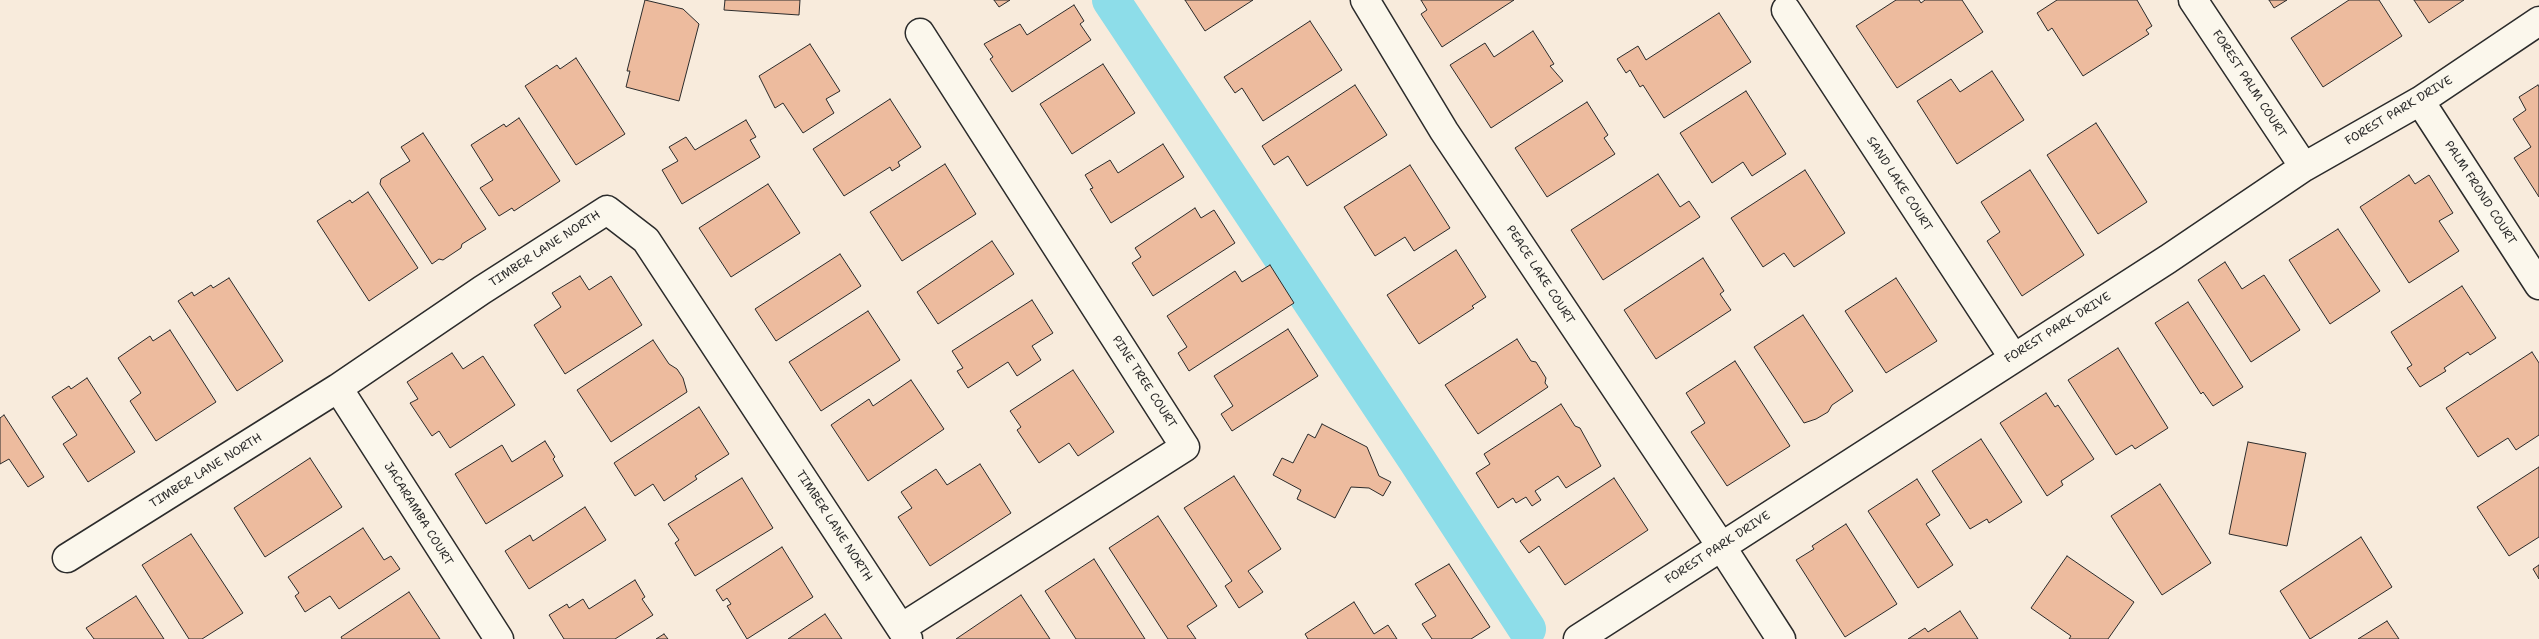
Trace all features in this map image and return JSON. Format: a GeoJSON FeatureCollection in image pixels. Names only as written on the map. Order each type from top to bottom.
{"type":"FeatureCollection","features":[{"type":"Feature","properties":{"kind":"street","name":"PEACE LAKE COURT"},"geometry":{"type":"LineString","coordinates":[[1365,0],[1444,131],[1721,546],[1780,639]]}},
{"type":"Feature","properties":{"kind":"street","name":"FOREST PALM COURT"},"geometry":{"type":"LineString","coordinates":[[2193,0],[2304,167]]}},
{"type":"Feature","properties":{"kind":"street","name":"SAND LAKE COURT"},"geometry":{"type":"LineString","coordinates":[[1786,10],[2013,356]]}},
{"type":"Feature","properties":{"kind":"street","name":"FOREST PARK DRIVE"},"geometry":{"type":"LineString","coordinates":[[1578,639],[2013,356],[2168,259],[2304,167],[2420,101],[2539,21]]}},
{"type":"Feature","properties":{"kind":"street","name":"PINE TREE COURT"},"geometry":{"type":"LineString","coordinates":[[904,634],[1185,447],[920,33]]}},
{"type":"Feature","properties":{"kind":"street","name":"PALM FROND COURT"},"geometry":{"type":"LineString","coordinates":[[2420,101],[2539,284]]}},
{"type":"Feature","properties":{"kind":"street","name":"TIMBER LANE NORTH"},"geometry":{"type":"LineString","coordinates":[[67,558],[338,388],[482,290],[607,210],[646,240],[904,634]]}},
{"type":"Feature","properties":{"kind":"street","name":"JACARAMBA COURT"},"geometry":{"type":"LineString","coordinates":[[338,388],[499,639]]}},
{"type":"Feature","properties":{"kind":"building"},"geometry":{"type":"Polygon","coordinates":[[[645,0],[683,9],[699,24],[679,101],[626,87],[630,71],[627,71],[645,0]]]}},
{"type":"Feature","properties":{"kind":"building"},"geometry":{"type":"Polygon","coordinates":[[[725,0],[800,0],[799,15],[724,10],[725,0]]]}},
{"type":"Feature","properties":{"kind":"building"},"geometry":{"type":"Polygon","coordinates":[[[994,0],[1010,0],[999,7],[994,0]]]}},
{"type":"Feature","properties":{"kind":"building"},"geometry":{"type":"Polygon","coordinates":[[[1185,0],[1253,0],[1205,31],[1185,0]]]}},
{"type":"Feature","properties":{"kind":"building"},"geometry":{"type":"Polygon","coordinates":[[[1421,0],[1514,0],[1442,47],[1421,14],[1427,10],[1421,0]]]}},
{"type":"Feature","properties":{"kind":"building"},"geometry":{"type":"Polygon","coordinates":[[[1896,0],[1919,0],[1921,3],[1925,0],[1962,0],[1983,32],[1897,88],[1856,26],[1896,0]]]}},
{"type":"Feature","properties":{"kind":"building"},"geometry":{"type":"Polygon","coordinates":[[[2057,0],[2137,0],[2152,26],[2146,30],[2149,34],[2083,76],[2052,28],[2048,31],[2037,13],[2057,0]]]}},
{"type":"Feature","properties":{"kind":"building"},"geometry":{"type":"Polygon","coordinates":[[[2269,0],[2287,0],[2274,8],[2269,0]]]}},
{"type":"Feature","properties":{"kind":"building"},"geometry":{"type":"Polygon","coordinates":[[[2349,0],[2379,0],[2402,36],[2323,87],[2291,38],[2349,0]]]}},
{"type":"Feature","properties":{"kind":"building"},"geometry":{"type":"Polygon","coordinates":[[[2414,0],[2464,0],[2429,23],[2414,0]]]}},
{"type":"Feature","properties":{"kind":"building"},"geometry":{"type":"Polygon","coordinates":[[[1074,5],[1084,21],[1080,24],[1091,40],[1012,92],[990,59],[993,57],[984,44],[1020,24],[1027,35],[1074,5]]]}},
{"type":"Feature","properties":{"kind":"building"},"geometry":{"type":"Polygon","coordinates":[[[1719,13],[1751,62],[1664,118],[1643,85],[1640,87],[1630,70],[1626,73],[1617,59],[1638,46],[1646,60],[1719,13]]]}},
{"type":"Feature","properties":{"kind":"building"},"geometry":{"type":"Polygon","coordinates":[[[1310,21],[1342,70],[1263,121],[1242,88],[1235,93],[1224,77],[1310,21]]]}},
{"type":"Feature","properties":{"kind":"building"},"geometry":{"type":"Polygon","coordinates":[[[1533,31],[1554,64],[1550,66],[1563,81],[1491,128],[1450,65],[1485,43],[1494,57],[1533,31]]]}},
{"type":"Feature","properties":{"kind":"building"},"geometry":{"type":"Polygon","coordinates":[[[810,44],[840,91],[826,99],[834,113],[803,133],[783,103],[775,108],[759,76],[810,44]]]}},
{"type":"Feature","properties":{"kind":"building"},"geometry":{"type":"Polygon","coordinates":[[[576,58],[625,134],[576,165],[525,86],[557,65],[560,69],[576,58]]]}},
{"type":"Feature","properties":{"kind":"building"},"geometry":{"type":"Polygon","coordinates":[[[1103,64],[1135,113],[1072,154],[1040,104],[1103,64]]]}},
{"type":"Feature","properties":{"kind":"building"},"geometry":{"type":"Polygon","coordinates":[[[1992,71],[2024,120],[1957,164],[1917,101],[1951,79],[1960,92],[1992,71]]]}},
{"type":"Feature","properties":{"kind":"building"},"geometry":{"type":"Polygon","coordinates":[[[1355,85],[1387,135],[1307,186],[1288,156],[1274,165],[1262,146],[1355,85]]]}},
{"type":"Feature","properties":{"kind":"building"},"geometry":{"type":"Polygon","coordinates":[[[2538,85],[2539,197],[2514,158],[2531,147],[2513,119],[2526,110],[2519,97],[2538,85]]]}},
{"type":"Feature","properties":{"kind":"building"},"geometry":{"type":"Polygon","coordinates":[[[1746,91],[1786,154],[1752,176],[1743,162],[1712,183],[1680,133],[1746,91]]]}},
{"type":"Feature","properties":{"kind":"building"},"geometry":{"type":"Polygon","coordinates":[[[890,99],[921,147],[898,162],[900,166],[892,171],[890,167],[844,196],[813,149],[890,99]]]}},
{"type":"Feature","properties":{"kind":"building"},"geometry":{"type":"Polygon","coordinates":[[[1587,102],[1608,135],[1604,138],[1615,154],[1547,197],[1515,148],[1587,102]]]}},
{"type":"Feature","properties":{"kind":"building"},"geometry":{"type":"Polygon","coordinates":[[[519,118],[560,181],[514,211],[512,208],[499,216],[480,188],[493,180],[471,145],[504,124],[506,127],[519,118]]]}},
{"type":"Feature","properties":{"kind":"building"},"geometry":{"type":"Polygon","coordinates":[[[746,120],[756,137],[750,140],[760,157],[682,204],[662,170],[678,161],[669,147],[686,137],[695,150],[746,120]]]}},
{"type":"Feature","properties":{"kind":"building"},"geometry":{"type":"Polygon","coordinates":[[[2096,123],[2147,202],[2098,234],[2047,155],[2096,123]]]}},
{"type":"Feature","properties":{"kind":"building"},"geometry":{"type":"Polygon","coordinates":[[[423,133],[486,229],[462,244],[461,248],[443,260],[439,259],[432,264],[380,184],[381,179],[410,161],[401,147],[423,133]]]}},
{"type":"Feature","properties":{"kind":"building"},"geometry":{"type":"Polygon","coordinates":[[[1163,144],[1184,177],[1111,223],[1090,189],[1093,188],[1085,175],[1110,160],[1118,173],[1163,144]]]}},
{"type":"Feature","properties":{"kind":"building"},"geometry":{"type":"Polygon","coordinates":[[[945,164],[976,214],[902,261],[870,212],[945,164]]]}},
{"type":"Feature","properties":{"kind":"building"},"geometry":{"type":"Polygon","coordinates":[[[1410,165],[1450,228],[1414,251],[1405,237],[1375,256],[1344,207],[1410,165]]]}},
{"type":"Feature","properties":{"kind":"building"},"geometry":{"type":"Polygon","coordinates":[[[1805,170],[1845,233],[1794,267],[1784,253],[1763,267],[1731,218],[1805,170]]]}},
{"type":"Feature","properties":{"kind":"building"},"geometry":{"type":"Polygon","coordinates":[[[2030,170],[2084,255],[2022,296],[1987,241],[2000,232],[1981,202],[2030,170]]]}},
{"type":"Feature","properties":{"kind":"building"},"geometry":{"type":"Polygon","coordinates":[[[1658,174],[1680,207],[1689,201],[1700,217],[1603,280],[1571,230],[1658,174]]]}},
{"type":"Feature","properties":{"kind":"building"},"geometry":{"type":"Polygon","coordinates":[[[2409,175],[2415,184],[2429,175],[2453,213],[2439,221],[2459,251],[2409,283],[2360,207],[2409,175]]]}},
{"type":"Feature","properties":{"kind":"building"},"geometry":{"type":"Polygon","coordinates":[[[768,184],[800,233],[731,277],[699,228],[768,184]]]}},
{"type":"Feature","properties":{"kind":"building"},"geometry":{"type":"Polygon","coordinates":[[[368,192],[418,268],[369,301],[317,221],[350,200],[352,203],[368,192]]]}},
{"type":"Feature","properties":{"kind":"building"},"geometry":{"type":"Polygon","coordinates":[[[1195,208],[1201,218],[1214,210],[1235,243],[1153,296],[1132,263],[1141,257],[1135,248],[1195,208]]]}},
{"type":"Feature","properties":{"kind":"building"},"geometry":{"type":"Polygon","coordinates":[[[2338,229],[2380,291],[2330,324],[2289,260],[2338,229]]]}},
{"type":"Feature","properties":{"kind":"building"},"geometry":{"type":"Polygon","coordinates":[[[992,241],[1014,274],[938,324],[917,292],[992,241]]]}},
{"type":"Feature","properties":{"kind":"building"},"geometry":{"type":"Polygon","coordinates":[[[1456,250],[1486,297],[1472,306],[1474,308],[1419,344],[1387,295],[1456,250]]]}},
{"type":"Feature","properties":{"kind":"building"},"geometry":{"type":"Polygon","coordinates":[[[840,254],[861,286],[776,341],[755,309],[840,254]]]}},
{"type":"Feature","properties":{"kind":"building"},"geometry":{"type":"Polygon","coordinates":[[[1703,258],[1724,291],[1720,294],[1731,310],[1656,359],[1624,310],[1703,258]]]}},
{"type":"Feature","properties":{"kind":"building"},"geometry":{"type":"Polygon","coordinates":[[[2225,262],[2242,289],[2264,275],[2300,330],[2251,362],[2198,280],[2225,262]]]}},
{"type":"Feature","properties":{"kind":"building"},"geometry":{"type":"Polygon","coordinates":[[[1270,265],[1294,303],[1189,371],[1178,353],[1187,347],[1167,316],[1235,271],[1242,282],[1270,265]]]}},
{"type":"Feature","properties":{"kind":"building"},"geometry":{"type":"Polygon","coordinates":[[[580,276],[589,290],[611,276],[642,325],[565,374],[534,325],[561,307],[552,293],[580,276]]]}},
{"type":"Feature","properties":{"kind":"building"},"geometry":{"type":"Polygon","coordinates":[[[229,278],[283,361],[237,391],[178,301],[192,292],[194,296],[211,285],[213,288],[229,278]]]}},
{"type":"Feature","properties":{"kind":"building"},"geometry":{"type":"Polygon","coordinates":[[[1896,278],[1937,341],[1886,373],[1845,311],[1896,278]]]}},
{"type":"Feature","properties":{"kind":"building"},"geometry":{"type":"Polygon","coordinates":[[[2462,286],[2496,338],[2470,355],[2468,352],[2444,368],[2446,371],[2420,387],[2407,368],[2412,365],[2391,332],[2462,286]]]}},
{"type":"Feature","properties":{"kind":"building"},"geometry":{"type":"Polygon","coordinates":[[[1032,300],[1053,333],[1032,346],[1041,360],[1017,376],[1008,362],[968,388],[957,371],[963,368],[952,351],[1032,300]]]}},
{"type":"Feature","properties":{"kind":"building"},"geometry":{"type":"Polygon","coordinates":[[[2188,302],[2243,387],[2213,406],[2203,392],[2201,394],[2155,323],[2188,302]]]}},
{"type":"Feature","properties":{"kind":"building"},"geometry":{"type":"Polygon","coordinates":[[[868,311],[900,360],[821,411],[789,362],[868,311]]]}},
{"type":"Feature","properties":{"kind":"building"},"geometry":{"type":"Polygon","coordinates":[[[1803,315],[1853,391],[1832,405],[1828,412],[1804,423],[1754,347],[1803,315]]]}},
{"type":"Feature","properties":{"kind":"building"},"geometry":{"type":"Polygon","coordinates":[[[1288,329],[1318,376],[1232,431],[1221,414],[1233,406],[1214,376],[1288,329]]]}},
{"type":"Feature","properties":{"kind":"building"},"geometry":{"type":"Polygon","coordinates":[[[170,330],[216,402],[156,441],[130,401],[141,393],[118,358],[150,336],[153,341],[170,330]]]}},
{"type":"Feature","properties":{"kind":"building"},"geometry":{"type":"Polygon","coordinates":[[[1517,339],[1531,361],[1536,362],[1546,378],[1545,383],[1548,387],[1478,434],[1445,385],[1517,339]]]}},
{"type":"Feature","properties":{"kind":"building"},"geometry":{"type":"Polygon","coordinates":[[[653,340],[669,364],[677,369],[683,378],[687,392],[611,442],[577,390],[653,340]]]}},
{"type":"Feature","properties":{"kind":"building"},"geometry":{"type":"Polygon","coordinates":[[[2118,348],[2168,428],[2135,449],[2132,445],[2116,455],[2068,380],[2118,348]]]}},
{"type":"Feature","properties":{"kind":"building"},"geometry":{"type":"Polygon","coordinates":[[[2532,352],[2539,363],[2539,435],[2516,450],[2508,438],[2478,457],[2446,408],[2532,352]]]}},
{"type":"Feature","properties":{"kind":"building"},"geometry":{"type":"Polygon","coordinates":[[[452,353],[463,369],[483,356],[515,405],[450,448],[439,431],[432,436],[410,403],[418,399],[407,382],[452,353]]]}},
{"type":"Feature","properties":{"kind":"building"},"geometry":{"type":"Polygon","coordinates":[[[1735,361],[1790,446],[1727,486],[1691,432],[1705,423],[1686,393],[1735,361]]]}},
{"type":"Feature","properties":{"kind":"building"},"geometry":{"type":"Polygon","coordinates":[[[1073,370],[1114,432],[1078,456],[1069,443],[1039,463],[1017,430],[1021,427],[1010,411],[1073,370]]]}},
{"type":"Feature","properties":{"kind":"building"},"geometry":{"type":"Polygon","coordinates":[[[87,378],[135,452],[88,482],[63,444],[77,435],[52,397],[69,386],[71,389],[87,378]]]}},
{"type":"Feature","properties":{"kind":"building"},"geometry":{"type":"Polygon","coordinates":[[[911,380],[944,429],[868,481],[831,425],[869,399],[873,406],[911,380]]]}},
{"type":"Feature","properties":{"kind":"building"},"geometry":{"type":"Polygon","coordinates":[[[2046,393],[2055,407],[2058,405],[2094,459],[2061,481],[2063,485],[2047,496],[2000,423],[2046,393]]]}},
{"type":"Feature","properties":{"kind":"building"},"geometry":{"type":"Polygon","coordinates":[[[1561,404],[1575,426],[1580,428],[1601,466],[1566,488],[1558,476],[1535,491],[1541,500],[1532,506],[1526,497],[1516,503],[1513,498],[1498,508],[1476,473],[1490,464],[1484,454],[1561,404]]]}},
{"type":"Feature","properties":{"kind":"building"},"geometry":{"type":"Polygon","coordinates":[[[699,407],[729,454],[695,476],[697,479],[664,501],[653,484],[635,496],[614,463],[699,407]]]}},
{"type":"Feature","properties":{"kind":"building"},"geometry":{"type":"Polygon","coordinates":[[[4,415],[44,477],[28,487],[9,459],[0,464],[0,418],[4,415]]]}},
{"type":"Feature","properties":{"kind":"building"},"geometry":{"type":"Polygon","coordinates":[[[1322,424],[1367,447],[1379,476],[1391,482],[1383,496],[1369,488],[1351,487],[1335,518],[1297,499],[1301,490],[1273,475],[1282,458],[1293,463],[1308,434],[1315,438],[1322,424]]]}},
{"type":"Feature","properties":{"kind":"building"},"geometry":{"type":"Polygon","coordinates":[[[1981,439],[2022,502],[1989,523],[1987,519],[1970,529],[1932,471],[1981,439]]]}},
{"type":"Feature","properties":{"kind":"building"},"geometry":{"type":"Polygon","coordinates":[[[545,441],[555,457],[553,459],[563,476],[486,524],[455,474],[502,445],[512,462],[545,441]]]}},
{"type":"Feature","properties":{"kind":"building"},"geometry":{"type":"Polygon","coordinates":[[[2248,442],[2306,453],[2287,546],[2229,534],[2248,442]]]}},
{"type":"Feature","properties":{"kind":"building"},"geometry":{"type":"Polygon","coordinates":[[[310,458],[342,507],[265,557],[234,508],[310,458]]]}},
{"type":"Feature","properties":{"kind":"building"},"geometry":{"type":"Polygon","coordinates":[[[980,464],[1011,513],[930,566],[898,517],[912,508],[901,492],[936,469],[947,485],[980,464]]]}},
{"type":"Feature","properties":{"kind":"building"},"geometry":{"type":"Polygon","coordinates":[[[2539,467],[2539,537],[2509,556],[2477,507],[2539,467]]]}},
{"type":"Feature","properties":{"kind":"building"},"geometry":{"type":"Polygon","coordinates":[[[1234,476],[1281,549],[1248,571],[1263,592],[1239,608],[1225,586],[1232,581],[1184,508],[1234,476]]]}},
{"type":"Feature","properties":{"kind":"building"},"geometry":{"type":"Polygon","coordinates":[[[742,478],[773,528],[695,576],[675,543],[679,540],[668,524],[742,478]]]}},
{"type":"Feature","properties":{"kind":"building"},"geometry":{"type":"Polygon","coordinates":[[[1614,478],[1648,530],[1565,585],[1539,546],[1529,553],[1520,541],[1614,478]]]}},
{"type":"Feature","properties":{"kind":"building"},"geometry":{"type":"Polygon","coordinates":[[[1917,479],[1940,515],[1926,524],[1953,565],[1918,588],[1868,511],[1917,479]]]}},
{"type":"Feature","properties":{"kind":"building"},"geometry":{"type":"Polygon","coordinates":[[[2160,484],[2211,563],[2162,595],[2111,516],[2160,484]]]}},
{"type":"Feature","properties":{"kind":"building"},"geometry":{"type":"Polygon","coordinates":[[[585,507],[606,540],[529,589],[505,551],[530,535],[533,541],[585,507]]]}},
{"type":"Feature","properties":{"kind":"building"},"geometry":{"type":"Polygon","coordinates":[[[1158,516],[1217,606],[1187,626],[1196,639],[1168,639],[1109,548],[1158,516]]]}},
{"type":"Feature","properties":{"kind":"building"},"geometry":{"type":"Polygon","coordinates":[[[1846,524],[1897,604],[1845,637],[1796,560],[1814,549],[1812,546],[1846,524]]]}},
{"type":"Feature","properties":{"kind":"building"},"geometry":{"type":"Polygon","coordinates":[[[363,528],[384,560],[391,556],[400,569],[339,609],[330,596],[305,612],[295,596],[299,593],[288,577],[363,528]]]}},
{"type":"Feature","properties":{"kind":"building"},"geometry":{"type":"Polygon","coordinates":[[[191,534],[243,613],[202,639],[189,639],[142,565],[191,534]]]}},
{"type":"Feature","properties":{"kind":"building"},"geometry":{"type":"Polygon","coordinates":[[[2361,537],[2392,587],[2310,639],[2280,591],[2361,537]]]}},
{"type":"Feature","properties":{"kind":"building"},"geometry":{"type":"Polygon","coordinates":[[[782,547],[813,597],[747,639],[727,606],[731,604],[727,598],[723,601],[716,590],[782,547]]]}},
{"type":"Feature","properties":{"kind":"building"},"geometry":{"type":"Polygon","coordinates":[[[2067,556],[2134,602],[2108,639],[2069,639],[2071,636],[2031,608],[2067,556]]]}},
{"type":"Feature","properties":{"kind":"building"},"geometry":{"type":"Polygon","coordinates":[[[1094,559],[1145,639],[1076,639],[1045,591],[1094,559]]]}},
{"type":"Feature","properties":{"kind":"building"},"geometry":{"type":"Polygon","coordinates":[[[1449,564],[1490,627],[1471,639],[1432,639],[1422,624],[1436,616],[1415,584],[1449,564]]]}},
{"type":"Feature","properties":{"kind":"building"},"geometry":{"type":"Polygon","coordinates":[[[2539,565],[2539,579],[2533,569],[2539,565]]]}},
{"type":"Feature","properties":{"kind":"building"},"geometry":{"type":"Polygon","coordinates":[[[635,580],[645,597],[642,599],[653,615],[615,639],[564,639],[549,615],[567,604],[569,608],[583,599],[589,609],[635,580]]]}},
{"type":"Feature","properties":{"kind":"building"},"geometry":{"type":"Polygon","coordinates":[[[409,592],[440,639],[342,639],[341,637],[409,592]]]}},
{"type":"Feature","properties":{"kind":"building"},"geometry":{"type":"Polygon","coordinates":[[[1021,595],[1050,639],[956,639],[1021,595]]]}},
{"type":"Feature","properties":{"kind":"building"},"geometry":{"type":"Polygon","coordinates":[[[136,596],[164,639],[94,639],[86,628],[136,596]]]}},
{"type":"Feature","properties":{"kind":"building"},"geometry":{"type":"Polygon","coordinates":[[[1354,602],[1374,634],[1388,625],[1397,639],[1308,639],[1305,634],[1354,602]]]}},
{"type":"Feature","properties":{"kind":"building"},"geometry":{"type":"Polygon","coordinates":[[[1960,611],[1978,639],[1908,639],[1925,628],[1928,632],[1960,611]]]}},
{"type":"Feature","properties":{"kind":"building"},"geometry":{"type":"Polygon","coordinates":[[[825,614],[842,639],[788,639],[825,614]]]}},
{"type":"Feature","properties":{"kind":"building"},"geometry":{"type":"Polygon","coordinates":[[[2387,621],[2399,639],[2358,639],[2387,621]]]}},
{"type":"Feature","properties":{"kind":"building"},"geometry":{"type":"Polygon","coordinates":[[[664,634],[668,639],[656,639],[664,634]]]}},
{"type":"Feature","properties":{"kind":"waterway"},"geometry":{"type":"LineString","coordinates":[[1111,0],[1527,629]]}}]}
